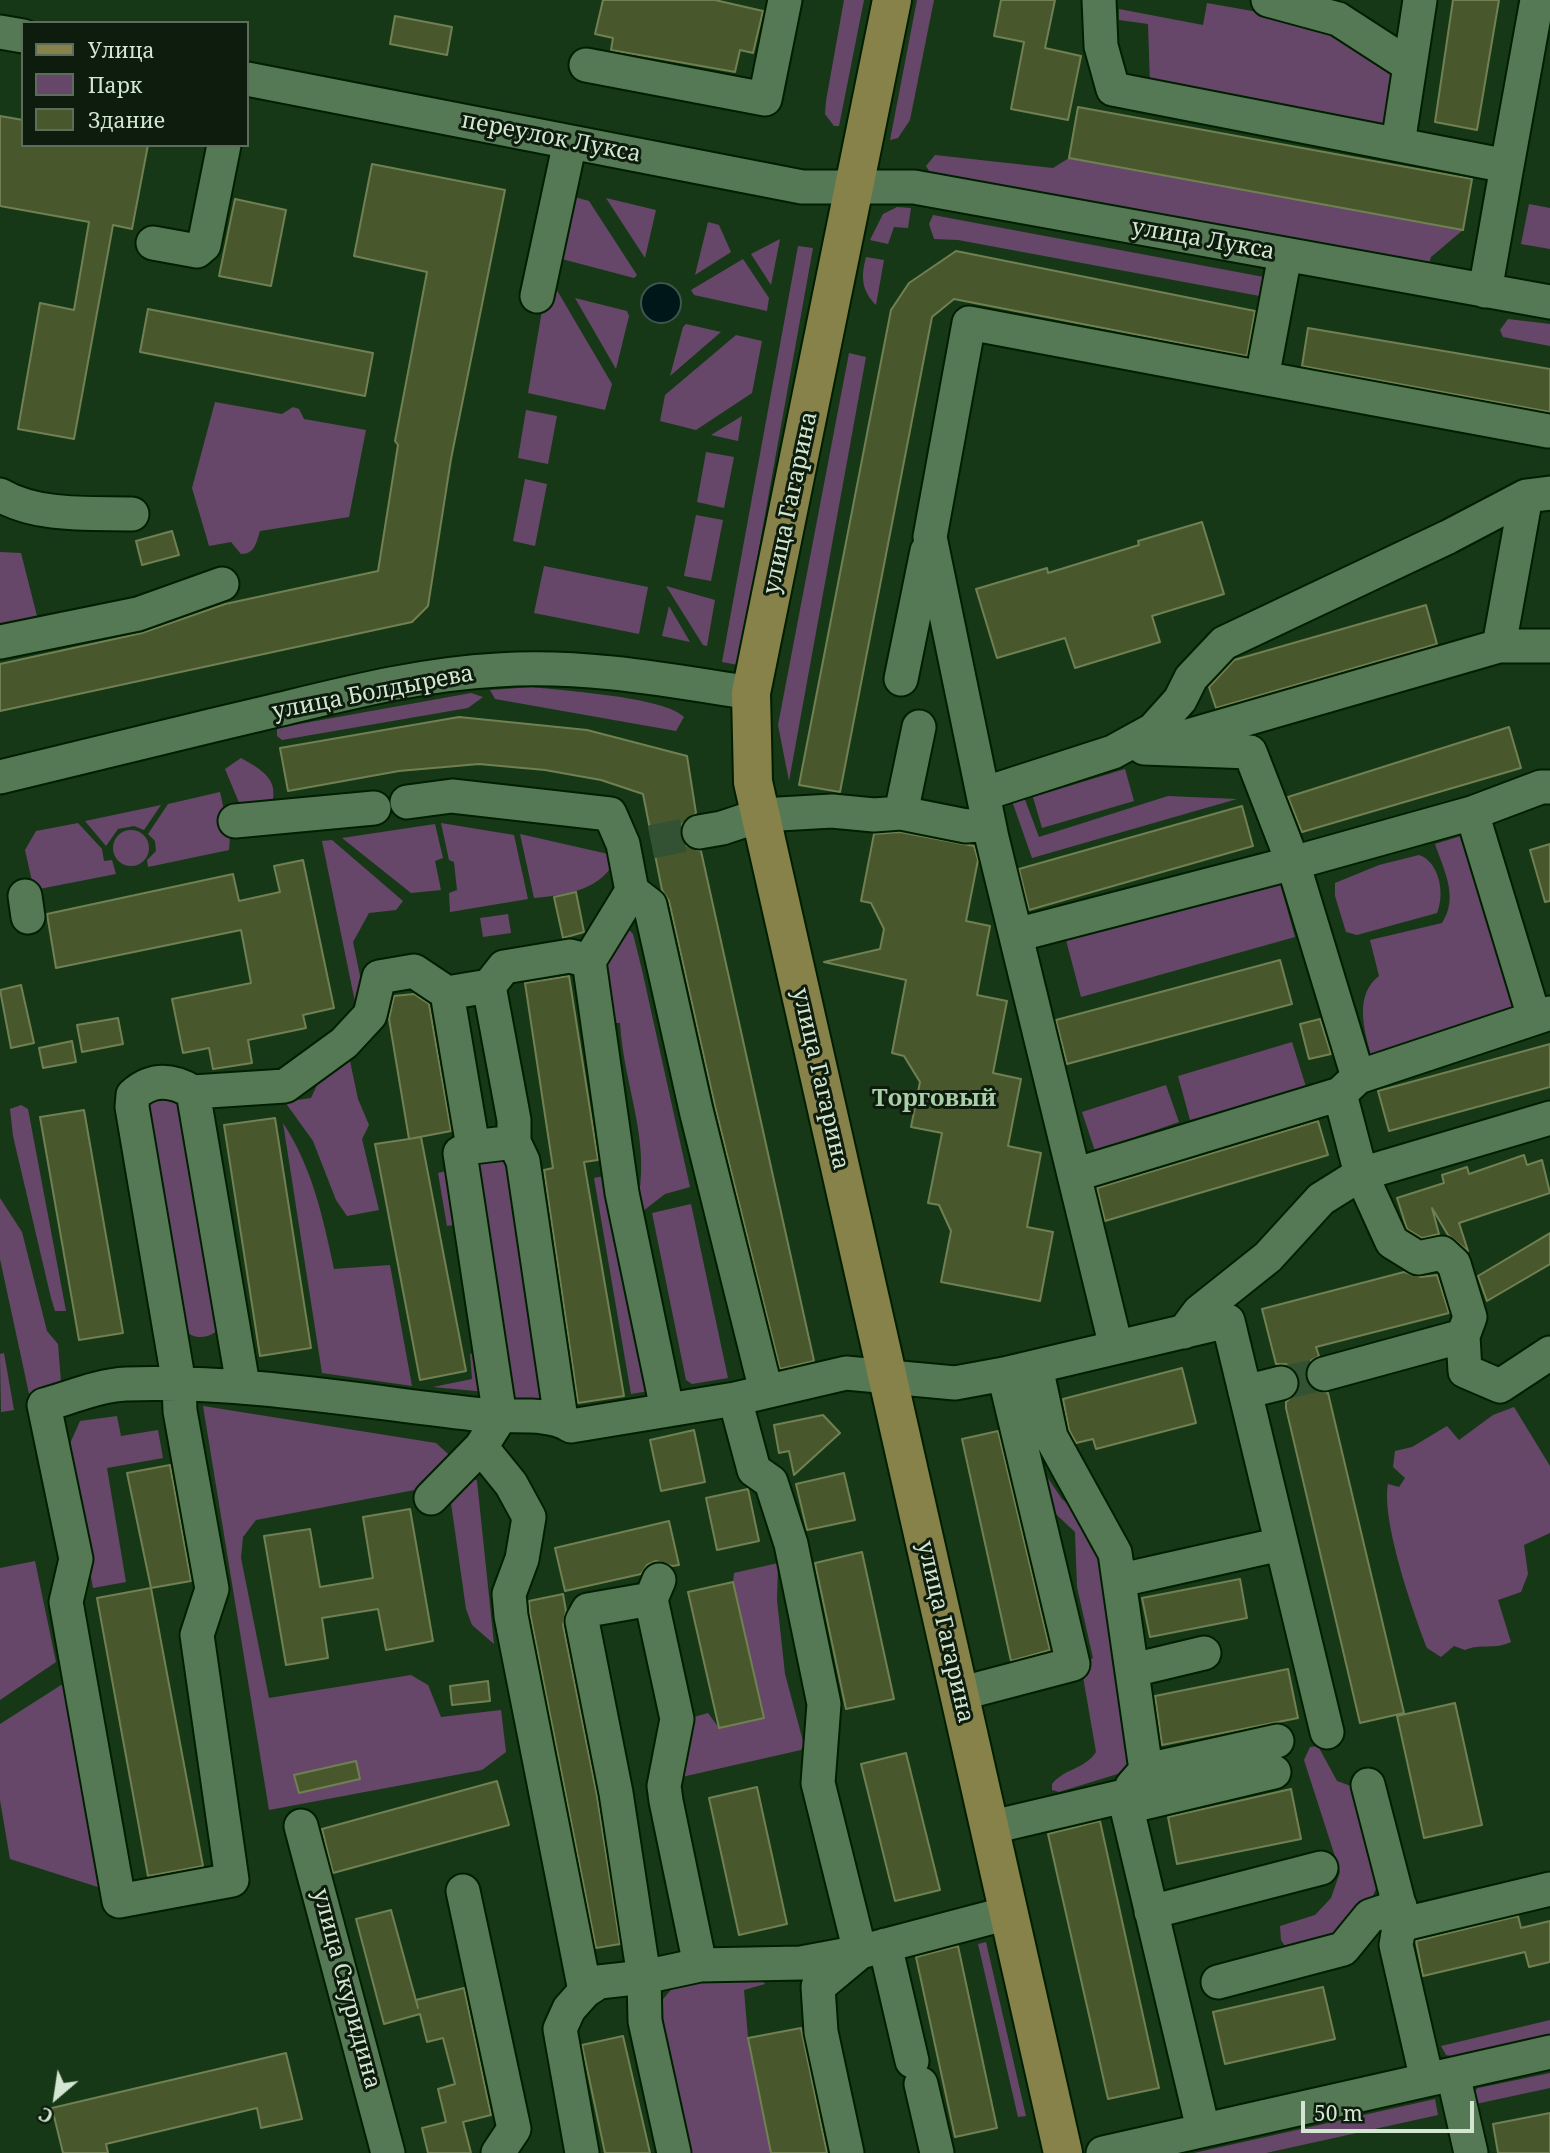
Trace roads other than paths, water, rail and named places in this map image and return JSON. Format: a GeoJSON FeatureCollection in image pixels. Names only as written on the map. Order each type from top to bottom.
{"type":"FeatureCollection","features":[{"type":"Feature","properties":{"kind":"main road","name":"улица Гагарина"},"geometry":{"type":"LineString","coordinates":[[892,0],[856,188],[751,693],[753,782],[1063,2153]]}},
{"type":"Feature","properties":{"kind":"street"},"geometry":{"type":"LineString","coordinates":[[586,65],[765,99],[785,0]]}},
{"type":"Feature","properties":{"kind":"street"},"geometry":{"type":"LineString","coordinates":[[1098,0],[1101,46],[1113,89],[1507,166]]}},
{"type":"Feature","properties":{"kind":"street"},"geometry":{"type":"LineString","coordinates":[[1268,0],[1339,9],[1409,65]]}},
{"type":"Feature","properties":{"kind":"street"},"geometry":{"type":"LineString","coordinates":[[1398,144],[1420,0]]}},
{"type":"Feature","properties":{"kind":"street"},"geometry":{"type":"LineString","coordinates":[[1485,290],[1537,0]]}},
{"type":"Feature","properties":{"kind":"street"},"geometry":{"type":"LineString","coordinates":[[0,32],[21,36]]}},
{"type":"Feature","properties":{"kind":"street","name":"переулок Лукса"},"geometry":{"type":"LineString","coordinates":[[248,79],[802,187],[856,188]]}},
{"type":"Feature","properties":{"kind":"street"},"geometry":{"type":"LineString","coordinates":[[537,296],[570,142]]}},
{"type":"Feature","properties":{"kind":"street"},"geometry":{"type":"LineString","coordinates":[[153,243],[197,251],[204,245],[224,147]]}},
{"type":"Feature","properties":{"kind":"street","name":"улица Лукса"},"geometry":{"type":"LineString","coordinates":[[856,188],[914,187],[1550,302]]}},
{"type":"Feature","properties":{"kind":"street"},"geometry":{"type":"LineString","coordinates":[[1262,379],[1285,255]]}},
{"type":"Feature","properties":{"kind":"street"},"geometry":{"type":"LineString","coordinates":[[901,678],[969,323],[1548,431]]}},
{"type":"Feature","properties":{"kind":"street"},"geometry":{"type":"LineString","coordinates":[[1499,646],[1538,494]]}},
{"type":"Feature","properties":{"kind":"street"},"geometry":{"type":"LineString","coordinates":[[1128,750],[1153,730],[1180,700],[1191,678],[1224,643],[1538,494]]}},
{"type":"Feature","properties":{"kind":"street"},"geometry":{"type":"LineString","coordinates":[[0,495],[16,504],[65,512],[132,514]]}},
{"type":"Feature","properties":{"kind":"street"},"geometry":{"type":"LineString","coordinates":[[930,537],[986,809],[1116,1347]]}},
{"type":"Feature","properties":{"kind":"street"},"geometry":{"type":"LineString","coordinates":[[0,642],[138,614],[222,584]]}},
{"type":"Feature","properties":{"kind":"street"},"geometry":{"type":"LineString","coordinates":[[699,832],[761,815],[832,811],[874,815],[901,813],[966,827],[986,809],[1128,750],[1499,646],[1550,646]]}},
{"type":"Feature","properties":{"kind":"street","name":"улица Болдырева"},"geometry":{"type":"LineString","coordinates":[[0,776],[374,687],[456,674],[523,669],[656,676],[751,693]]}},
{"type":"Feature","properties":{"kind":"street"},"geometry":{"type":"LineString","coordinates":[[901,813],[919,727]]}},
{"type":"Feature","properties":{"kind":"street"},"geometry":{"type":"LineString","coordinates":[[1128,750],[1251,752],[1293,863],[1349,1085],[1361,1174],[1392,1242],[1418,1258],[1442,1253],[1454,1264],[1470,1317],[1463,1336],[1465,1371],[1500,1386],[1550,1353]]}},
{"type":"Feature","properties":{"kind":"street"},"geometry":{"type":"LineString","coordinates":[[1016,934],[1293,863],[1472,813],[1541,787],[1550,787]]}},
{"type":"Feature","properties":{"kind":"street"},"geometry":{"type":"LineString","coordinates":[[407,802],[452,796],[610,814],[637,843],[632,891],[589,961],[622,1193],[667,1409]]}},
{"type":"Feature","properties":{"kind":"street"},"geometry":{"type":"LineString","coordinates":[[234,821],[374,808]]}},
{"type":"Feature","properties":{"kind":"street"},"geometry":{"type":"LineString","coordinates":[[1074,1175],[1349,1085],[1542,1015],[1472,813]]}},
{"type":"Feature","properties":{"kind":"street"},"geometry":{"type":"LineString","coordinates":[[632,891],[650,905],[696,1110],[751,1395],[754,1470],[771,1482],[791,1544],[824,1704],[818,1783],[917,2073],[937,2153]]}},
{"type":"Feature","properties":{"kind":"street"},"geometry":{"type":"LineString","coordinates":[[589,961],[570,957],[504,967],[488,986],[447,993],[414,971],[379,977],[370,1015],[344,1043],[285,1086],[193,1092],[178,1083],[159,1081],[142,1087],[133,1095],[138,1148],[179,1384],[180,1411],[212,1589],[197,1635],[232,1880],[119,1902],[66,1602],[76,1559],[44,1405],[122,1384],[179,1384],[243,1385],[500,1417],[561,1419],[571,1426],[592,1425],[751,1395],[846,1373],[940,1383],[1004,1374],[1228,1321],[1327,1732]]}},
{"type":"Feature","properties":{"kind":"street"},"geometry":{"type":"LineString","coordinates":[[488,986],[514,1120],[514,1142],[523,1161],[561,1419]]}},
{"type":"Feature","properties":{"kind":"street"},"geometry":{"type":"LineString","coordinates":[[447,993],[473,1147]]}},
{"type":"Feature","properties":{"kind":"street"},"geometry":{"type":"LineString","coordinates":[[193,1092],[243,1385]]}},
{"type":"Feature","properties":{"kind":"street"},"geometry":{"type":"LineString","coordinates":[[1184,1332],[1199,1312],[1268,1257],[1321,1199],[1361,1174],[1550,1118]]}},
{"type":"Feature","properties":{"kind":"street"},"geometry":{"type":"LineString","coordinates":[[431,1498],[481,1447],[500,1417],[460,1153],[473,1147],[514,1142]]}},
{"type":"Feature","properties":{"kind":"street"},"geometry":{"type":"LineString","coordinates":[[1324,1374],[1463,1336]]}},
{"type":"Feature","properties":{"kind":"street"},"geometry":{"type":"LineString","coordinates":[[1036,1367],[1051,1437],[1110,1543],[1121,1580],[1146,1770],[1125,1801],[1203,2129]]}},
{"type":"Feature","properties":{"kind":"street"},"geometry":{"type":"LineString","coordinates":[[959,1694],[1073,1664],[1004,1374]]}},
{"type":"Feature","properties":{"kind":"street"},"geometry":{"type":"LineString","coordinates":[[1245,1392],[1281,1383]]}},
{"type":"Feature","properties":{"kind":"street"},"geometry":{"type":"LineString","coordinates":[[481,1447],[511,1485],[529,1517],[522,1559],[509,1594],[511,1616],[585,1991]]}},
{"type":"Feature","properties":{"kind":"street"},"geometry":{"type":"LineString","coordinates":[[1121,1580],[1281,1544]]}},
{"type":"Feature","properties":{"kind":"street"},"geometry":{"type":"LineString","coordinates":[[674,2153],[645,2021],[644,1977],[616,1793],[582,1617],[588,1610],[655,1589],[677,1719],[664,1786],[700,1965]]}},
{"type":"Feature","properties":{"kind":"street"},"geometry":{"type":"LineString","coordinates":[[1133,1670],[1204,1653]]}},
{"type":"Feature","properties":{"kind":"street"},"geometry":{"type":"LineString","coordinates":[[988,1828],[1125,1801],[1275,1756],[1146,1770]]}},
{"type":"Feature","properties":{"kind":"street"},"geometry":{"type":"LineString","coordinates":[[1368,1785],[1402,1915],[1396,1945],[1440,2077],[1471,2153]]}},
{"type":"Feature","properties":{"kind":"street","name":"улица Скуридина"},"geometry":{"type":"LineString","coordinates":[[301,1826],[388,2153]]}},
{"type":"Feature","properties":{"kind":"street"},"geometry":{"type":"LineString","coordinates":[[1152,1912],[1321,1868]]}},
{"type":"Feature","properties":{"kind":"street"},"geometry":{"type":"LineString","coordinates":[[1218,1982],[1343,1950],[1370,1916],[1402,1915],[1550,1889]]}},
{"type":"Feature","properties":{"kind":"street"},"geometry":{"type":"LineString","coordinates":[[463,1891],[514,2129],[498,2153]]}},
{"type":"Feature","properties":{"kind":"street"},"geometry":{"type":"LineString","coordinates":[[582,2153],[560,2029],[569,2009],[585,1991],[598,1982],[644,1977],[700,1965],[801,1963],[873,1948],[1008,1913]]}},
{"type":"Feature","properties":{"kind":"street"},"geometry":{"type":"LineString","coordinates":[[847,2153],[821,2032],[818,1987],[873,1948]]}},
{"type":"Feature","properties":{"kind":"street"},"geometry":{"type":"LineString","coordinates":[[1103,2153],[1550,2052]]}},
{"type":"Feature","properties":{"kind":"water"},"geometry":{"type":"Polygon","coordinates":[[[661,283],[675,289],[681,303],[675,317],[661,323],[647,317],[641,303],[647,289],[661,283]]]}},
{"type":"Feature","properties":{"kind":"tunnel"},"geometry":{"type":"LineString","coordinates":[[651,842],[699,832]]}},
{"type":"Feature","properties":{"kind":"tunnel"},"geometry":{"type":"LineString","coordinates":[[1281,1383],[1324,1374]]}},
{"type":"Feature","properties":{"kind":"district","name":"Торговый"},"geometry":{"type":"Point","coordinates":[934,1099]}}]}
